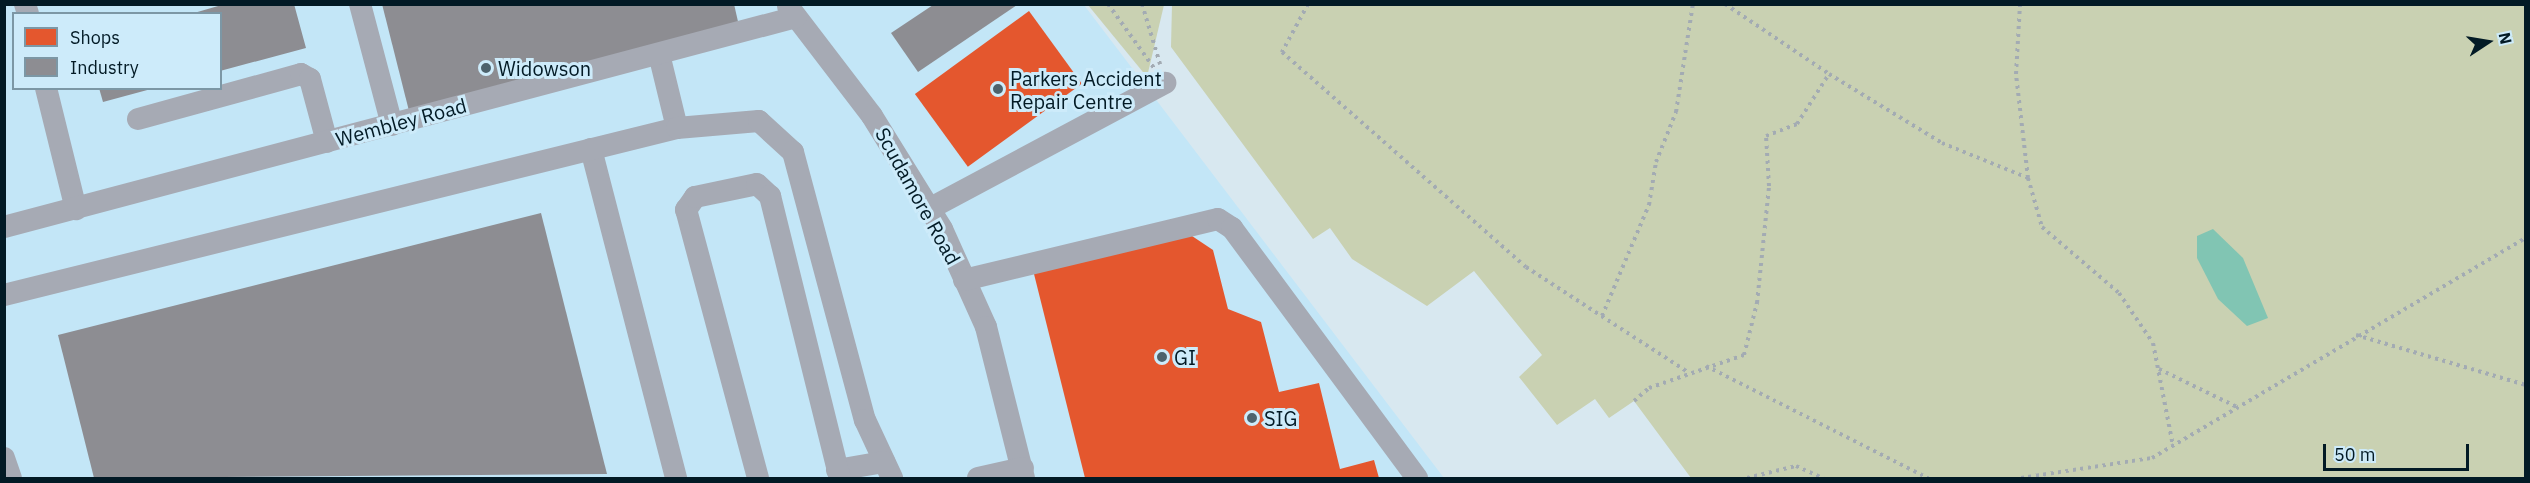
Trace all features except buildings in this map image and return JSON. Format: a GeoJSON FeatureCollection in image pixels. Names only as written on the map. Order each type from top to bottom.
{"type":"FeatureCollection","features":[{"type":"Feature","properties":{"kind":"street"},"geometry":{"type":"LineString","coordinates":[[360,4],[392,125]]}},
{"type":"Feature","properties":{"kind":"street","name":"Wembley Road"},"geometry":{"type":"LineString","coordinates":[[4,227],[658,54],[792,11]]}},
{"type":"Feature","properties":{"kind":"street","name":"Scudamore Road"},"geometry":{"type":"LineString","coordinates":[[792,11],[872,116],[929,209],[986,327],[1023,473]]}},
{"type":"Feature","properties":{"kind":"street"},"geometry":{"type":"LineString","coordinates":[[658,54],[677,128]]}},
{"type":"Feature","properties":{"kind":"street"},"geometry":{"type":"LineString","coordinates":[[138,119],[301,74],[310,79],[327,142]]}},
{"type":"Feature","properties":{"kind":"street"},"geometry":{"type":"LineString","coordinates":[[929,209],[1165,83]]}},
{"type":"Feature","properties":{"kind":"street"},"geometry":{"type":"LineString","coordinates":[[46,90],[76,209]]}},
{"type":"Feature","properties":{"kind":"street"},"geometry":{"type":"LineString","coordinates":[[4,295],[677,128],[759,121],[794,152],[865,420],[888,470],[838,474],[770,196],[757,184],[695,197],[687,210],[758,478]]}},
{"type":"Feature","properties":{"kind":"street"},"geometry":{"type":"LineString","coordinates":[[591,149],[676,478]]}},
{"type":"Feature","properties":{"kind":"street"},"geometry":{"type":"LineString","coordinates":[[964,280],[1218,219],[1232,228],[1417,478]]}},
{"type":"Feature","properties":{"kind":"street"},"geometry":{"type":"LineString","coordinates":[[4,458],[10,478]]}},
{"type":"Feature","properties":{"kind":"street"},"geometry":{"type":"LineString","coordinates":[[978,478],[1023,473]]}},
{"type":"Feature","properties":{"kind":"path"},"geometry":{"type":"LineString","coordinates":[[1108,4],[1165,83]]}},
{"type":"Feature","properties":{"kind":"path"},"geometry":{"type":"LineString","coordinates":[[1142,4],[1165,83]]}},
{"type":"Feature","properties":{"kind":"path"},"geometry":{"type":"LineString","coordinates":[[1308,4],[1282,52],[1526,267],[1689,373]]}},
{"type":"Feature","properties":{"kind":"path"},"geometry":{"type":"LineString","coordinates":[[1602,316],[1648,205],[1656,162],[1676,112],[1693,4]]}},
{"type":"Feature","properties":{"kind":"path"},"geometry":{"type":"LineString","coordinates":[[1725,4],[1829,74],[1942,143],[2028,178]]}},
{"type":"Feature","properties":{"kind":"path"},"geometry":{"type":"LineString","coordinates":[[2020,4],[2016,74],[2028,178],[2043,227],[2119,293],[2154,343],[2173,446]]}},
{"type":"Feature","properties":{"kind":"path"},"geometry":{"type":"LineString","coordinates":[[1634,401],[1650,388],[1707,366],[1744,355],[1757,303],[1769,186],[1766,136],[1797,123],[1829,74]]}},
{"type":"Feature","properties":{"kind":"path"},"geometry":{"type":"LineString","coordinates":[[2021,478],[2152,458],[2355,335],[2526,238]]}},
{"type":"Feature","properties":{"kind":"path"},"geometry":{"type":"LineString","coordinates":[[2355,335],[2526,385]]}},
{"type":"Feature","properties":{"kind":"path"},"geometry":{"type":"LineString","coordinates":[[1707,366],[1928,478]]}},
{"type":"Feature","properties":{"kind":"path"},"geometry":{"type":"LineString","coordinates":[[2158,368],[2237,407]]}},
{"type":"Feature","properties":{"kind":"path"},"geometry":{"type":"LineString","coordinates":[[1747,478],[1797,466],[1823,478]]}},
{"type":"Feature","properties":{"kind":"path"},"geometry":{"type":"LineString","coordinates":[[1915,472],[1917,478]]}},
{"type":"Feature","properties":{"kind":"shaded area"},"geometry":{"type":"Polygon","coordinates":[[[1172,4],[2525,5],[2525,478],[1691,478],[1634,401],[1609,418],[1595,399],[1557,425],[1519,377],[1542,355],[1474,271],[1427,306],[1352,259],[1330,228],[1313,239],[1171,47],[1172,4]]]}},
{"type":"Feature","properties":{"kind":"shaded area"},"geometry":{"type":"Polygon","coordinates":[[[4,5],[1084,5],[1444,478],[5,478],[4,5]]]}},
{"type":"Feature","properties":{"kind":"shaded area"},"geometry":{"type":"Polygon","coordinates":[[[1088,5],[1164,5],[1147,77],[1088,5]]]}},
{"type":"Feature","properties":{"kind":"shaded area"},"geometry":{"type":"Polygon","coordinates":[[[2213,229],[2243,258],[2268,318],[2247,326],[2218,299],[2197,258],[2197,236],[2213,229]]]}},
{"type":"Feature","properties":{"kind":"place","name":"Widowson"},"geometry":{"type":"Point","coordinates":[486,68]}},
{"type":"Feature","properties":{"kind":"place","name":"Parkers Accident Repair Centre"},"geometry":{"type":"Point","coordinates":[998,89]}},
{"type":"Feature","properties":{"kind":"place","name":"GI"},"geometry":{"type":"Point","coordinates":[1162,357]}},
{"type":"Feature","properties":{"kind":"place","name":"SIG"},"geometry":{"type":"Point","coordinates":[1252,418]}}]}
